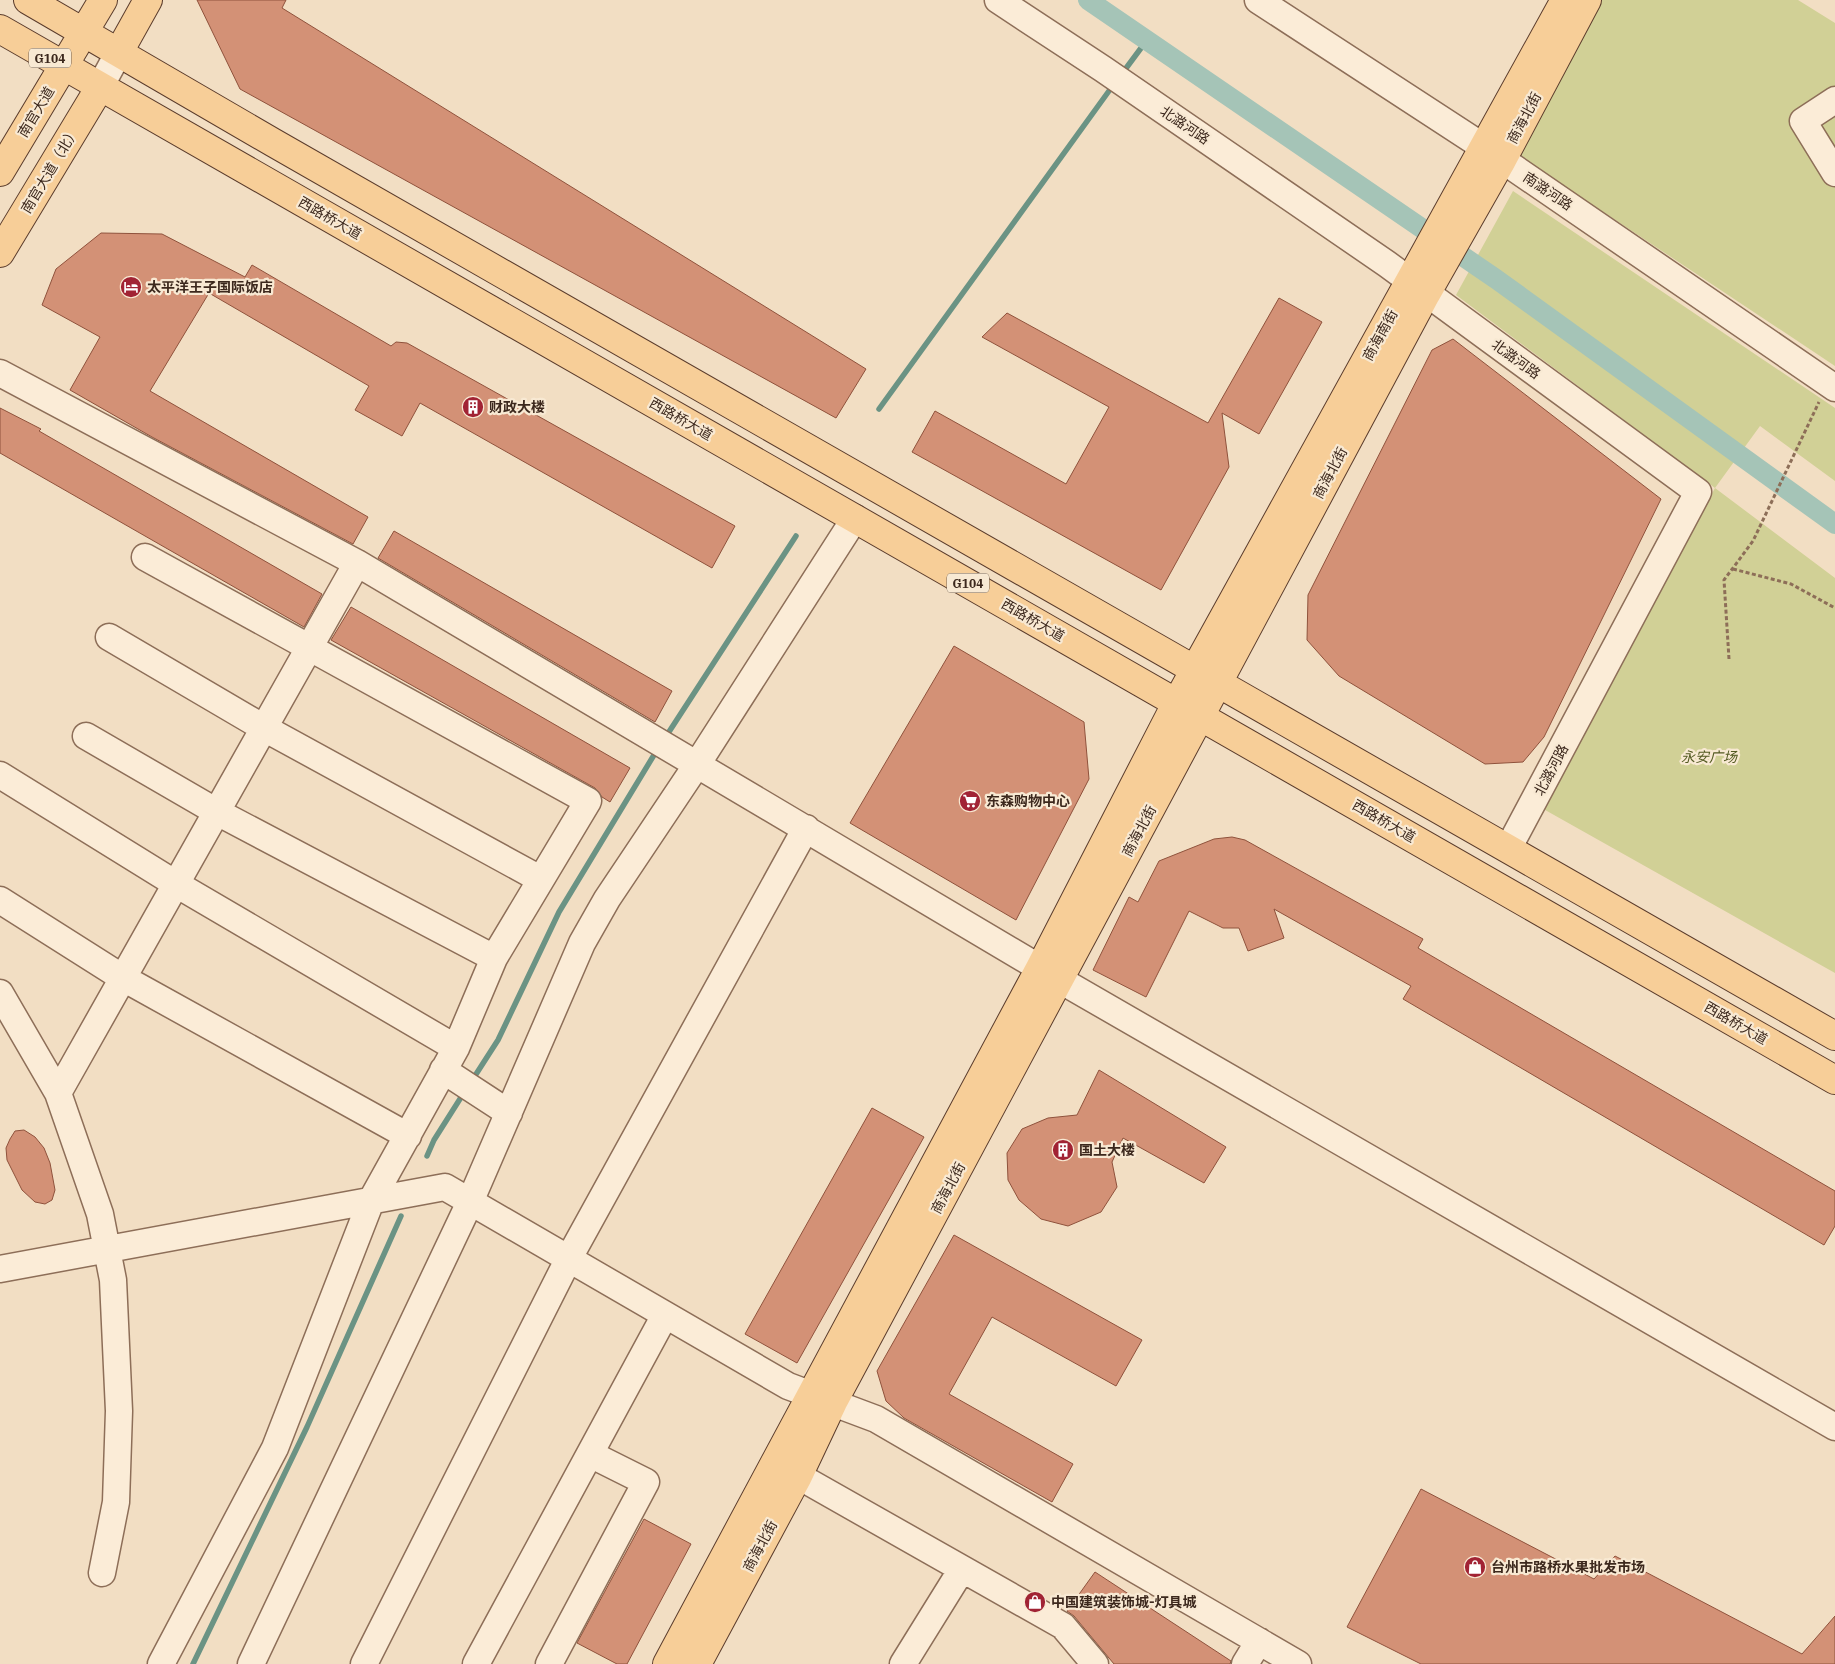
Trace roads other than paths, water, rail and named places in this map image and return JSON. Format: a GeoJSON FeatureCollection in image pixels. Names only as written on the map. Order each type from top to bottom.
{"type":"FeatureCollection","features":[{"type":"Feature","properties":{"kind":"main road","name":"G104"},"geometry":{"type":"LineString","coordinates":[[28,0],[291,153],[1835,1036]]}},
{"type":"Feature","properties":{"kind":"main road","name":"南官大道"},"geometry":{"type":"LineString","coordinates":[[0,172],[103,0]]}},
{"type":"Feature","properties":{"kind":"main road"},"geometry":{"type":"LineString","coordinates":[[119,52],[148,0]]}},
{"type":"Feature","properties":{"kind":"main road"},"geometry":{"type":"LineString","coordinates":[[1421,283],[1493,154],[1565,0]]}},
{"type":"Feature","properties":{"kind":"main road","name":"商海北街"},"geometry":{"type":"LineString","coordinates":[[1493,154],[1587,0]]}},
{"type":"Feature","properties":{"kind":"main road","name":"G104"},"geometry":{"type":"LineString","coordinates":[[0,29],[100,87]]}},
{"type":"Feature","properties":{"kind":"main road","name":"南官大道（北）"},"geometry":{"type":"LineString","coordinates":[[0,253],[100,87]]}},
{"type":"Feature","properties":{"kind":"main road","name":"西路桥大道"},"geometry":{"type":"LineString","coordinates":[[100,87],[1835,1080]]}},
{"type":"Feature","properties":{"kind":"main road","name":"商海北街"},"geometry":{"type":"LineString","coordinates":[[1050,974],[1177,702],[1206,676],[1421,283]]}},
{"type":"Feature","properties":{"kind":"main road","name":"商海北街"},"geometry":{"type":"LineString","coordinates":[[667,1664],[774,1462],[822,1398],[1050,974],[1201,716],[1206,676]]}},
{"type":"Feature","properties":{"kind":"main road","name":"商海北街"},"geometry":{"type":"LineString","coordinates":[[697,1664],[798,1476],[822,1398]]}},
{"type":"Feature","properties":{"kind":"street","name":"北潞河路"},"geometry":{"type":"LineString","coordinates":[[998,0],[1421,283],[1698,492],[1508,849]]}},
{"type":"Feature","properties":{"kind":"street","name":"南潞河路"},"geometry":{"type":"LineString","coordinates":[[1258,0],[1493,154],[1832,386]]}},
{"type":"Feature","properties":{"kind":"street"},"geometry":{"type":"LineString","coordinates":[[100,87],[119,52]]}},
{"type":"Feature","properties":{"kind":"street"},"geometry":{"type":"LineString","coordinates":[[1835,100],[1803,121],[1835,173]]}},
{"type":"Feature","properties":{"kind":"street"},"geometry":{"type":"LineString","coordinates":[[0,373],[357,563],[698,763],[1050,974],[1835,1427]]}},
{"type":"Feature","properties":{"kind":"street"},"geometry":{"type":"LineString","coordinates":[[251,1664],[470,1202],[582,943],[607,899],[698,763],[855,518]]}},
{"type":"Feature","properties":{"kind":"street"},"geometry":{"type":"LineString","coordinates":[[145,557],[588,801],[494,958],[459,1073],[408,1136],[371,1201],[275,1448],[161,1664]]}},
{"type":"Feature","properties":{"kind":"street"},"geometry":{"type":"LineString","coordinates":[[58,1093],[357,563]]}},
{"type":"Feature","properties":{"kind":"street"},"geometry":{"type":"LineString","coordinates":[[109,637],[264,728],[540,879]]}},
{"type":"Feature","properties":{"kind":"street"},"geometry":{"type":"LineString","coordinates":[[86,736],[217,812],[494,958]]}},
{"type":"Feature","properties":{"kind":"street"},"geometry":{"type":"LineString","coordinates":[[0,775],[176,884],[459,1073],[509,1112]]}},
{"type":"Feature","properties":{"kind":"street"},"geometry":{"type":"LineString","coordinates":[[364,1664],[568,1258],[806,828]]}},
{"type":"Feature","properties":{"kind":"street"},"geometry":{"type":"LineString","coordinates":[[0,900],[123,978],[408,1136]]}},
{"type":"Feature","properties":{"kind":"street"},"geometry":{"type":"LineString","coordinates":[[0,992],[58,1093],[100,1214],[113,1280],[117,1331],[119,1411],[116,1502],[102,1573]]}},
{"type":"Feature","properties":{"kind":"street"},"geometry":{"type":"LineString","coordinates":[[0,1269],[445,1187],[788,1386],[876,1419],[1298,1664]]}},
{"type":"Feature","properties":{"kind":"street"},"geometry":{"type":"LineString","coordinates":[[476,1664],[666,1315]]}},
{"type":"Feature","properties":{"kind":"street"},"geometry":{"type":"LineString","coordinates":[[549,1664],[646,1482],[590,1454]]}},
{"type":"Feature","properties":{"kind":"street"},"geometry":{"type":"LineString","coordinates":[[774,1462],[1062,1626],[1095,1664]]}},
{"type":"Feature","properties":{"kind":"street"},"geometry":{"type":"LineString","coordinates":[[903,1664],[962,1569]]}},
{"type":"Feature","properties":{"kind":"street"},"geometry":{"type":"LineString","coordinates":[[1245,1664],[1259,1641]]}},
{"type":"Feature","properties":{"kind":"waterway"},"geometry":{"type":"LineString","coordinates":[[1088,0],[1496,279],[1835,524]]}},
{"type":"Feature","properties":{"kind":"waterway"},"geometry":{"type":"LineString","coordinates":[[1121,75],[1147,40]]}},
{"type":"Feature","properties":{"kind":"waterway"},"geometry":{"type":"LineString","coordinates":[[879,409],[1114,84]]}},
{"type":"Feature","properties":{"kind":"waterway"},"geometry":{"type":"LineString","coordinates":[[665,738],[796,536]]}},
{"type":"Feature","properties":{"kind":"waterway"},"geometry":{"type":"LineString","coordinates":[[471,1082],[498,1040],[559,912],[657,750]]}},
{"type":"Feature","properties":{"kind":"waterway"},"geometry":{"type":"LineString","coordinates":[[427,1156],[434,1140],[465,1091]]}},
{"type":"Feature","properties":{"kind":"waterway"},"geometry":{"type":"LineString","coordinates":[[193,1664],[307,1427],[401,1216]]}},
{"type":"Feature","properties":{"kind":"place","name":"太平洋王子国际饭店"},"geometry":{"type":"Point","coordinates":[131,287]}},
{"type":"Feature","properties":{"kind":"place","name":"财政大楼"},"geometry":{"type":"Point","coordinates":[473,407]}},
{"type":"Feature","properties":{"kind":"place","name":"东森购物中心"},"geometry":{"type":"Point","coordinates":[970,801]}},
{"type":"Feature","properties":{"kind":"place","name":"国土大楼"},"geometry":{"type":"Point","coordinates":[1063,1150]}},
{"type":"Feature","properties":{"kind":"place","name":"台州市路桥水果批发市场"},"geometry":{"type":"Point","coordinates":[1475,1567]}},
{"type":"Feature","properties":{"kind":"place","name":"中国建筑装饰城-灯具城"},"geometry":{"type":"Point","coordinates":[1035,1602]}},
{"type":"Feature","properties":{"kind":"park label","name":"永安广场"},"geometry":{"type":"Point","coordinates":[1709,757]}}]}
